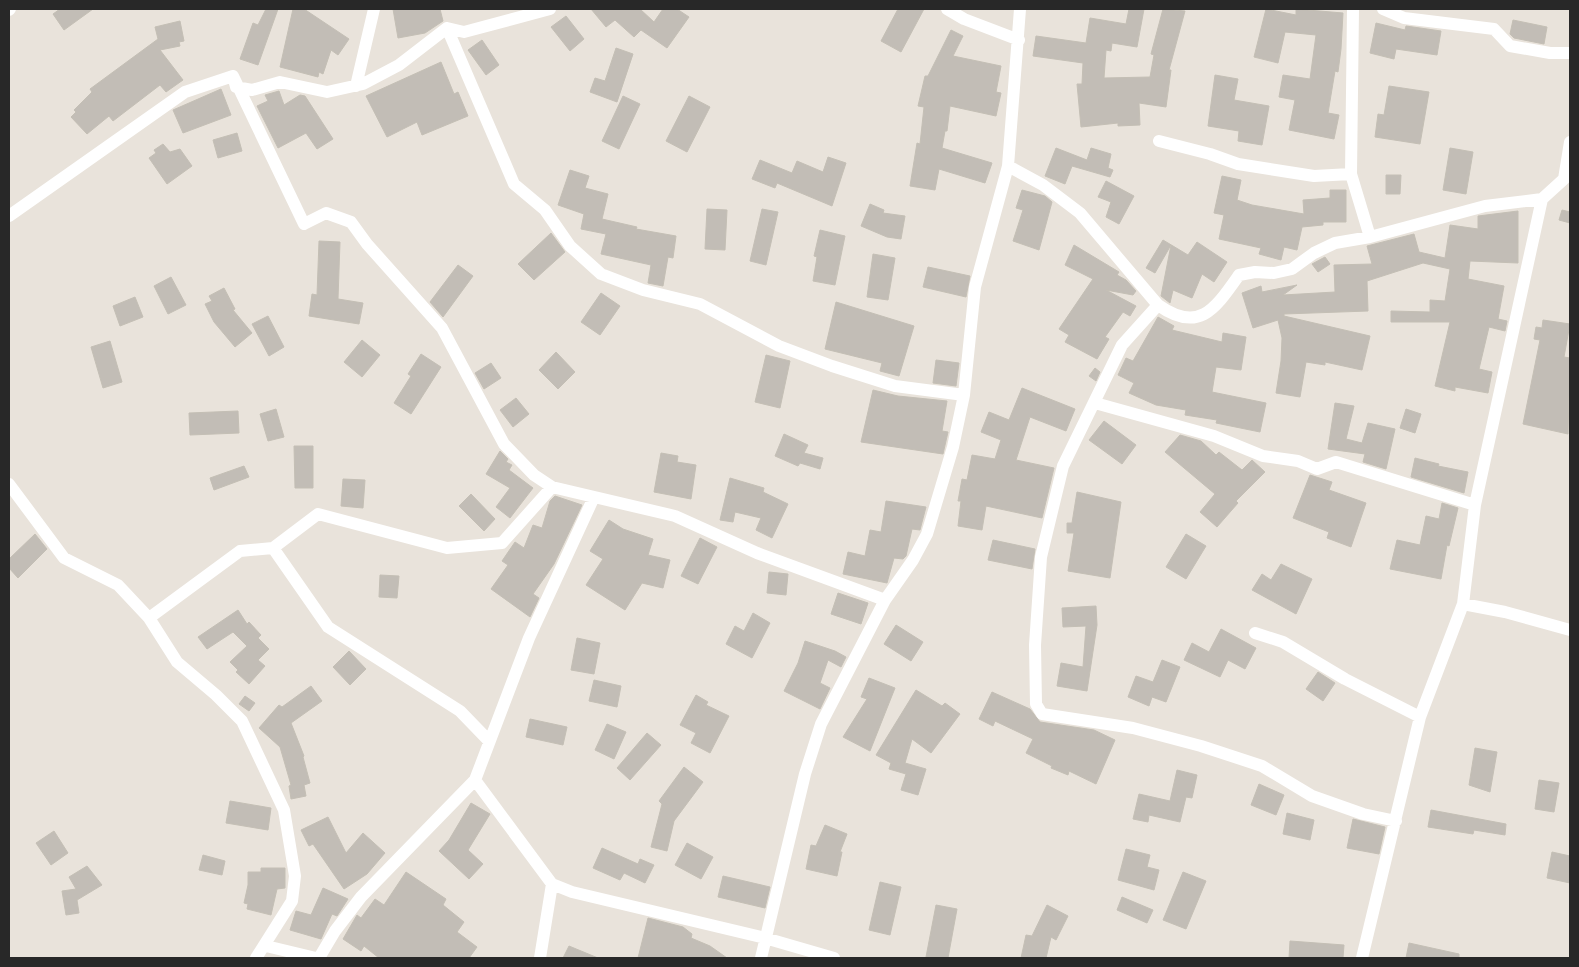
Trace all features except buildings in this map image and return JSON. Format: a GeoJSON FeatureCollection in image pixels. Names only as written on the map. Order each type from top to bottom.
{"type":"FeatureCollection","features":[{"type":"Feature","properties":{"kind":"street"},"geometry":{"type":"LineString","coordinates":[[356,86],[374,9]]}},
{"type":"Feature","properties":{"kind":"street"},"geometry":{"type":"LineString","coordinates":[[447,28],[464,32],[550,9]]}},
{"type":"Feature","properties":{"kind":"street"},"geometry":{"type":"LineString","coordinates":[[947,9],[964,19],[1019,40]]}},
{"type":"Feature","properties":{"kind":"street"},"geometry":{"type":"LineString","coordinates":[[761,958],[805,774],[820,724],[884,600],[913,560],[927,534],[953,447],[964,395],[975,286],[1008,166],[1020,9]]}},
{"type":"Feature","properties":{"kind":"street"},"geometry":{"type":"LineString","coordinates":[[1353,9],[1351,174],[1370,237]]}},
{"type":"Feature","properties":{"kind":"street"},"geometry":{"type":"LineString","coordinates":[[1383,9],[1404,18],[1494,29],[1510,46],[1550,53],[1570,53]]}},
{"type":"Feature","properties":{"kind":"street"},"geometry":{"type":"LineString","coordinates":[[233,76],[236,88],[252,90],[280,82],[326,92],[356,86],[364,84],[399,65],[447,28]]}},
{"type":"Feature","properties":{"kind":"street"},"geometry":{"type":"LineString","coordinates":[[447,28],[514,184],[546,210],[570,246],[601,274],[643,290],[700,304],[779,346],[832,366],[895,386],[964,395]]}},
{"type":"Feature","properties":{"kind":"street"},"geometry":{"type":"LineString","coordinates":[[9,216],[185,92],[233,76]]}},
{"type":"Feature","properties":{"kind":"street"},"geometry":{"type":"LineString","coordinates":[[233,76],[304,224],[326,213],[351,222],[367,244],[442,328],[504,444],[534,475],[552,487],[675,516],[757,553],[884,600]]}},
{"type":"Feature","properties":{"kind":"street"},"geometry":{"type":"LineString","coordinates":[[1159,141],[1210,154],[1238,164],[1314,176],[1351,174]]}},
{"type":"Feature","properties":{"kind":"street"},"geometry":{"type":"LineString","coordinates":[[1008,166],[1043,184],[1080,214],[1158,305],[1170,313],[1188,319],[1204,316],[1217,305],[1239,275],[1255,272],[1274,273],[1292,269],[1335,243],[1370,237],[1485,206],[1542,200],[1567,180],[1570,142]]}},
{"type":"Feature","properties":{"kind":"street"},"geometry":{"type":"LineString","coordinates":[[1362,958],[1420,717],[1463,604],[1475,505],[1542,200]]}},
{"type":"Feature","properties":{"kind":"street"},"geometry":{"type":"LineString","coordinates":[[1158,305],[1122,345],[1063,466],[1041,557],[1035,645],[1036,704],[1042,714],[1133,728],[1201,746],[1262,766],[1312,796],[1363,814],[1396,820]]}},
{"type":"Feature","properties":{"kind":"street"},"geometry":{"type":"LineString","coordinates":[[1095,403],[1214,436],[1263,456],[1298,462],[1317,468],[1336,462],[1475,505]]}},
{"type":"Feature","properties":{"kind":"street"},"geometry":{"type":"LineString","coordinates":[[9,484],[64,558],[118,585],[149,618],[177,662],[216,695],[242,721],[284,810],[295,876],[292,901],[266,946],[256,958]]}},
{"type":"Feature","properties":{"kind":"street"},"geometry":{"type":"LineString","coordinates":[[149,618],[240,551],[273,548],[318,514],[448,548],[502,543],[552,487]]}},
{"type":"Feature","properties":{"kind":"street"},"geometry":{"type":"LineString","coordinates":[[266,946],[317,958],[361,897],[475,780],[529,638],[594,497]]}},
{"type":"Feature","properties":{"kind":"street"},"geometry":{"type":"LineString","coordinates":[[273,548],[328,627],[460,711],[489,741]]}},
{"type":"Feature","properties":{"kind":"street"},"geometry":{"type":"LineString","coordinates":[[1463,604],[1505,612],[1570,630]]}},
{"type":"Feature","properties":{"kind":"street"},"geometry":{"type":"LineString","coordinates":[[1255,632],[1284,642],[1345,679],[1420,717]]}},
{"type":"Feature","properties":{"kind":"street"},"geometry":{"type":"LineString","coordinates":[[475,780],[552,884],[572,892],[765,938],[834,958]]}},
{"type":"Feature","properties":{"kind":"street"},"geometry":{"type":"LineString","coordinates":[[540,958],[552,884]]}}]}
